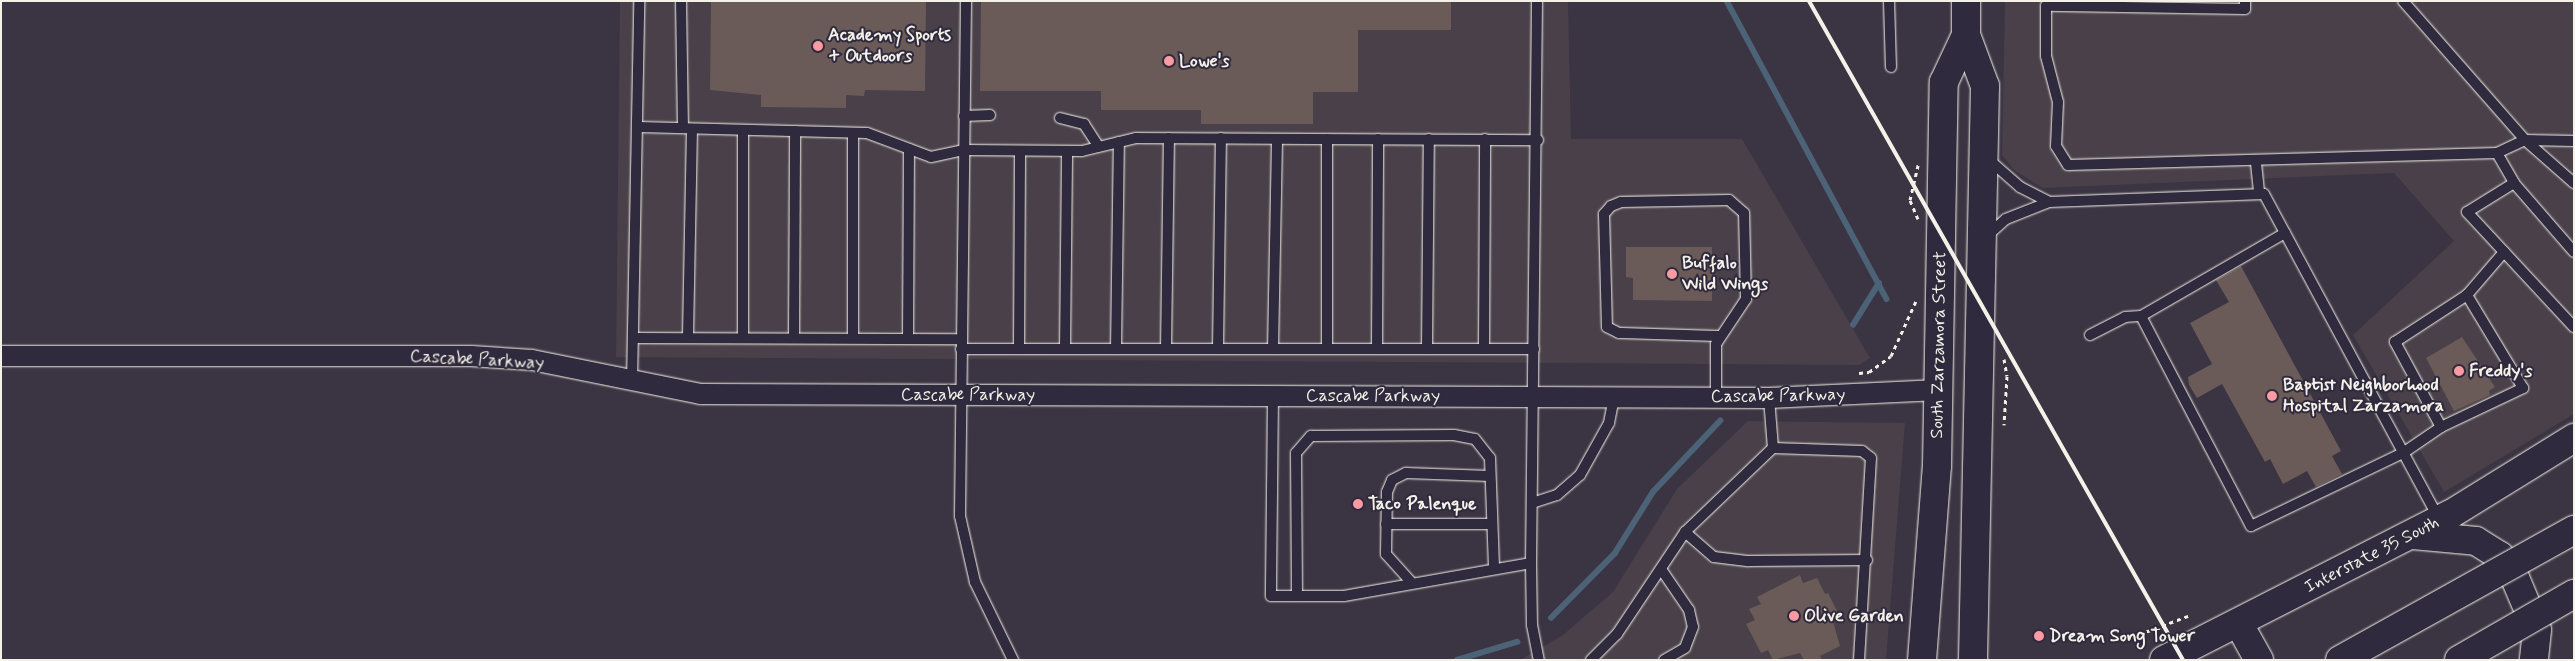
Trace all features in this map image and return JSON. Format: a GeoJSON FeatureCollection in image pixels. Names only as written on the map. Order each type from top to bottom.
{"type":"FeatureCollection","features":[{"type":"Feature","properties":{"kind":"main road","name":"South Zarzamora Street"},"geometry":{"type":"LineString","coordinates":[[1966,1],[1966,35],[1985,86],[1973,660]]}},
{"type":"Feature","properties":{"kind":"main road","name":"South Zarzamora Street"},"geometry":{"type":"LineString","coordinates":[[1922,660],[1939,390],[1944,82],[1966,35]]}},
{"type":"Feature","properties":{"kind":"main road","name":"Interstate 35 South"},"geometry":{"type":"LineString","coordinates":[[2164,660],[2439,520],[2574,438]]}},
{"type":"Feature","properties":{"kind":"main road"},"geometry":{"type":"LineString","coordinates":[[2340,660],[2574,530]]}},
{"type":"Feature","properties":{"kind":"main road"},"geometry":{"type":"LineString","coordinates":[[2411,534],[2476,541],[2500,556],[2515,578],[2537,630],[2534,660]]}},
{"type":"Feature","properties":{"kind":"main road"},"geometry":{"type":"LineString","coordinates":[[2459,660],[2574,594]]}},
{"type":"Feature","properties":{"kind":"main road"},"geometry":{"type":"LineString","coordinates":[[2238,624],[2259,660]]}},
{"type":"Feature","properties":{"kind":"street","name":"Cascabe Parkway"},"geometry":{"type":"LineString","coordinates":[[1,356],[471,356],[532,360],[632,382],[700,394],[1769,398],[1939,390]]}},
{"type":"Feature","properties":{"kind":"lane"},"geometry":{"type":"LineString","coordinates":[[632,382],[639,127],[639,1]]}},
{"type":"Feature","properties":{"kind":"lane"},"geometry":{"type":"LineString","coordinates":[[681,1],[687,129],[688,336]]}},
{"type":"Feature","properties":{"kind":"lane"},"geometry":{"type":"LineString","coordinates":[[966,1],[960,516],[965,553],[1013,660]]}},
{"type":"Feature","properties":{"kind":"lane"},"geometry":{"type":"LineString","coordinates":[[1537,1],[1538,140],[1532,397],[1532,625],[1539,660]]}},
{"type":"Feature","properties":{"kind":"lane"},"geometry":{"type":"LineString","coordinates":[[1889,1],[1891,67]]}},
{"type":"Feature","properties":{"kind":"lane"},"geometry":{"type":"LineString","coordinates":[[2245,1],[2245,9],[2046,4],[2046,56],[2058,102],[2056,146],[2068,165],[2256,163],[2497,153],[2525,140],[2574,141]]}},
{"type":"Feature","properties":{"kind":"lane"},"geometry":{"type":"LineString","coordinates":[[2403,1],[2525,140],[2574,183]]}},
{"type":"Feature","properties":{"kind":"lane"},"geometry":{"type":"LineString","coordinates":[[964,116],[990,115]]}},
{"type":"Feature","properties":{"kind":"lane"},"geometry":{"type":"LineString","coordinates":[[1060,118],[1084,124],[1099,147]]}},
{"type":"Feature","properties":{"kind":"lane"},"geometry":{"type":"LineString","coordinates":[[639,127],[867,133],[931,157],[964,150],[1067,151],[1099,147],[1119,142],[1169,138],[1538,140]]}},
{"type":"Feature","properties":{"kind":"lane"},"geometry":{"type":"LineString","coordinates":[[743,130],[743,337]]}},
{"type":"Feature","properties":{"kind":"lane"},"geometry":{"type":"LineString","coordinates":[[794,338],[796,131]]}},
{"type":"Feature","properties":{"kind":"lane"},"geometry":{"type":"LineString","coordinates":[[853,133],[853,338]]}},
{"type":"Feature","properties":{"kind":"lane"},"geometry":{"type":"LineString","coordinates":[[1166,349],[1169,138]]}},
{"type":"Feature","properties":{"kind":"lane"},"geometry":{"type":"LineString","coordinates":[[1218,349],[1221,138]]}},
{"type":"Feature","properties":{"kind":"lane"},"geometry":{"type":"LineString","coordinates":[[1273,349],[1277,138]]}},
{"type":"Feature","properties":{"kind":"lane"},"geometry":{"type":"LineString","coordinates":[[1327,138],[1327,349]]}},
{"type":"Feature","properties":{"kind":"lane"},"geometry":{"type":"LineString","coordinates":[[1377,349],[1378,139]]}},
{"type":"Feature","properties":{"kind":"lane"},"geometry":{"type":"LineString","coordinates":[[1427,349],[1429,139]]}},
{"type":"Feature","properties":{"kind":"lane"},"geometry":{"type":"LineString","coordinates":[[1484,349],[1485,140]]}},
{"type":"Feature","properties":{"kind":"lane"},"geometry":{"type":"LineString","coordinates":[[1116,349],[1119,142]]}},
{"type":"Feature","properties":{"kind":"lane"},"geometry":{"type":"LineString","coordinates":[[908,338],[909,149]]}},
{"type":"Feature","properties":{"kind":"lane"},"geometry":{"type":"LineString","coordinates":[[1019,349],[1020,151]]}},
{"type":"Feature","properties":{"kind":"lane"},"geometry":{"type":"LineString","coordinates":[[1066,349],[1067,151]]}},
{"type":"Feature","properties":{"kind":"lane"},"geometry":{"type":"LineString","coordinates":[[2497,153],[2514,183],[2574,252]]}},
{"type":"Feature","properties":{"kind":"lane"},"geometry":{"type":"LineString","coordinates":[[1983,155],[2020,187],[2049,202]]}},
{"type":"Feature","properties":{"kind":"lane"},"geometry":{"type":"LineString","coordinates":[[2256,163],[2258,194]]}},
{"type":"Feature","properties":{"kind":"lane"},"geometry":{"type":"LineString","coordinates":[[2514,183],[2468,212],[2574,327]]}},
{"type":"Feature","properties":{"kind":"lane"},"geometry":{"type":"LineString","coordinates":[[1982,241],[2003,220],[2049,202],[2264,194],[2439,520]]}},
{"type":"Feature","properties":{"kind":"lane"},"geometry":{"type":"LineString","coordinates":[[1716,398],[1716,344],[1746,299],[1744,213],[1739,205],[1728,200],[1620,202],[1611,206],[1604,214],[1607,327],[1619,333],[1720,336]]}},
{"type":"Feature","properties":{"kind":"lane"},"geometry":{"type":"LineString","coordinates":[[2090,335],[2125,317],[2141,316],[2285,233]]}},
{"type":"Feature","properties":{"kind":"lane"},"geometry":{"type":"LineString","coordinates":[[2441,427],[2395,342],[2467,295],[2504,252]]}},
{"type":"Feature","properties":{"kind":"lane"},"geometry":{"type":"LineString","coordinates":[[2141,316],[2251,526],[2403,453],[2441,427],[2523,388],[2467,295]]}},
{"type":"Feature","properties":{"kind":"lane"},"geometry":{"type":"LineString","coordinates":[[633,338],[688,336],[908,338],[1019,349],[1534,349]]}},
{"type":"Feature","properties":{"kind":"lane"},"geometry":{"type":"LineString","coordinates":[[1273,396],[1271,596],[1344,596],[1494,568],[1532,563]]}},
{"type":"Feature","properties":{"kind":"lane"},"geometry":{"type":"LineString","coordinates":[[1532,503],[1557,496],[1580,475],[1609,423],[1614,398]]}},
{"type":"Feature","properties":{"kind":"lane"},"geometry":{"type":"LineString","coordinates":[[1769,398],[1773,448]]}},
{"type":"Feature","properties":{"kind":"lane"},"geometry":{"type":"LineString","coordinates":[[1297,596],[1296,453],[1311,436],[1454,435],[1475,439],[1490,458],[1494,568]]}},
{"type":"Feature","properties":{"kind":"lane"},"geometry":{"type":"LineString","coordinates":[[1591,660],[1617,634],[1685,532],[1773,448],[1862,451],[1871,458],[1867,560],[1859,660]]}},
{"type":"Feature","properties":{"kind":"lane"},"geometry":{"type":"LineString","coordinates":[[1412,583],[1386,554],[1387,492],[1392,480],[1406,473],[1490,476]]}},
{"type":"Feature","properties":{"kind":"lane"},"geometry":{"type":"LineString","coordinates":[[1386,524],[1491,524]]}},
{"type":"Feature","properties":{"kind":"lane"},"geometry":{"type":"LineString","coordinates":[[1685,532],[1714,556],[1749,561],[1867,560]]}},
{"type":"Feature","properties":{"kind":"lane"},"geometry":{"type":"LineString","coordinates":[[1661,569],[1689,610],[1693,627],[1685,648],[1664,660]]}},
{"type":"Feature","properties":{"kind":"path"},"geometry":{"type":"LineString","coordinates":[[1920,160],[1910,200],[1920,224]]}},
{"type":"Feature","properties":{"kind":"path"},"geometry":{"type":"LineString","coordinates":[[1852,374],[1870,372],[1891,356],[1919,292]]}},
{"type":"Feature","properties":{"kind":"path"},"geometry":{"type":"LineString","coordinates":[[2002,351],[2007,376],[2004,425]]}},
{"type":"Feature","properties":{"kind":"path"},"geometry":{"type":"LineString","coordinates":[[2132,637],[2188,616]]}},
{"type":"Feature","properties":{"kind":"shaded area"},"geometry":{"type":"Polygon","coordinates":[[[620,1],[1568,1],[1571,139],[1742,139],[1870,358],[1859,365],[616,357],[620,1]]]}},
{"type":"Feature","properties":{"kind":"shaded area"},"geometry":{"type":"Polygon","coordinates":[[[2005,1],[2574,1],[2574,414],[2444,492],[2353,335],[2454,241],[2394,173],[2043,188],[2014,170],[2002,155],[2005,1]]]}},
{"type":"Feature","properties":{"kind":"shaded area"},"geometry":{"type":"Polygon","coordinates":[[[1748,421],[1905,423],[1886,660],[1520,660],[1563,635],[1613,592],[1677,489],[1748,421]]]}},
{"type":"Feature","properties":{"kind":"building","name":"Academy Sports + Outdoors"},"geometry":{"type":"Polygon","coordinates":[[[711,1],[926,1],[925,91],[865,90],[864,96],[846,95],[846,108],[761,107],[761,95],[710,90],[711,1]]]}},
{"type":"Feature","properties":{"kind":"building","name":"Lowe's"},"geometry":{"type":"Polygon","coordinates":[[[981,1],[1451,1],[1451,30],[1358,30],[1358,92],[1313,92],[1313,124],[1201,124],[1201,110],[1101,110],[1101,91],[980,91],[981,1]]]}},
{"type":"Feature","properties":{"kind":"building","name":"Buffalo Wild Wings"},"geometry":{"type":"Polygon","coordinates":[[[1626,247],[1712,247],[1712,301],[1633,300],[1633,278],[1626,277],[1626,247]]]}},
{"type":"Feature","properties":{"kind":"building"},"geometry":{"type":"Polygon","coordinates":[[[2241,266],[2341,451],[2332,456],[2342,474],[2316,487],[2307,471],[2283,484],[2270,459],[2265,462],[2222,384],[2197,398],[2189,385],[2188,377],[2212,364],[2190,323],[2229,302],[2216,280],[2241,266]]]}},
{"type":"Feature","properties":{"kind":"building","name":"Freddy's"},"geometry":{"type":"Polygon","coordinates":[[[2462,337],[2495,387],[2489,391],[2490,395],[2454,411],[2426,358],[2462,337]]]}},
{"type":"Feature","properties":{"kind":"building","name":"Olive Garden"},"geometry":{"type":"Polygon","coordinates":[[[1800,575],[1803,583],[1817,578],[1825,594],[1828,593],[1839,615],[1832,618],[1840,646],[1820,656],[1822,660],[1804,660],[1800,653],[1773,660],[1768,650],[1761,653],[1746,624],[1755,620],[1749,609],[1761,604],[1757,597],[1800,575]]]}},
{"type":"Feature","properties":{"kind":"waterway"},"geometry":{"type":"LineString","coordinates":[[1727,1],[1887,299]]}},
{"type":"Feature","properties":{"kind":"waterway"},"geometry":{"type":"LineString","coordinates":[[1853,325],[1879,283]]}},
{"type":"Feature","properties":{"kind":"waterway"},"geometry":{"type":"LineString","coordinates":[[1551,618],[1615,553],[1653,492],[1720,421]]}},
{"type":"Feature","properties":{"kind":"waterway"},"geometry":{"type":"LineString","coordinates":[[1457,660],[1517,642]]}},
{"type":"Feature","properties":{"kind":"railway"},"geometry":{"type":"LineString","coordinates":[[1809,1],[2183,660]]}},
{"type":"Feature","properties":{"kind":"place","name":"Academy Sports + Outdoors"},"geometry":{"type":"Point","coordinates":[818,46]}},
{"type":"Feature","properties":{"kind":"place","name":"Lowe's"},"geometry":{"type":"Point","coordinates":[1169,61]}},
{"type":"Feature","properties":{"kind":"place","name":"Buffalo Wild Wings"},"geometry":{"type":"Point","coordinates":[1672,274]}},
{"type":"Feature","properties":{"kind":"place","name":"Freddy's"},"geometry":{"type":"Point","coordinates":[2459,371]}},
{"type":"Feature","properties":{"kind":"place","name":"Baptist Neighborhood Hospital Zarzamora"},"geometry":{"type":"Point","coordinates":[2272,396]}},
{"type":"Feature","properties":{"kind":"place","name":"Taco Palenque"},"geometry":{"type":"Point","coordinates":[1358,504]}},
{"type":"Feature","properties":{"kind":"place","name":"Olive Garden"},"geometry":{"type":"Point","coordinates":[1794,616]}},
{"type":"Feature","properties":{"kind":"place","name":"Dream Song Tower"},"geometry":{"type":"Point","coordinates":[2039,636]}}]}
